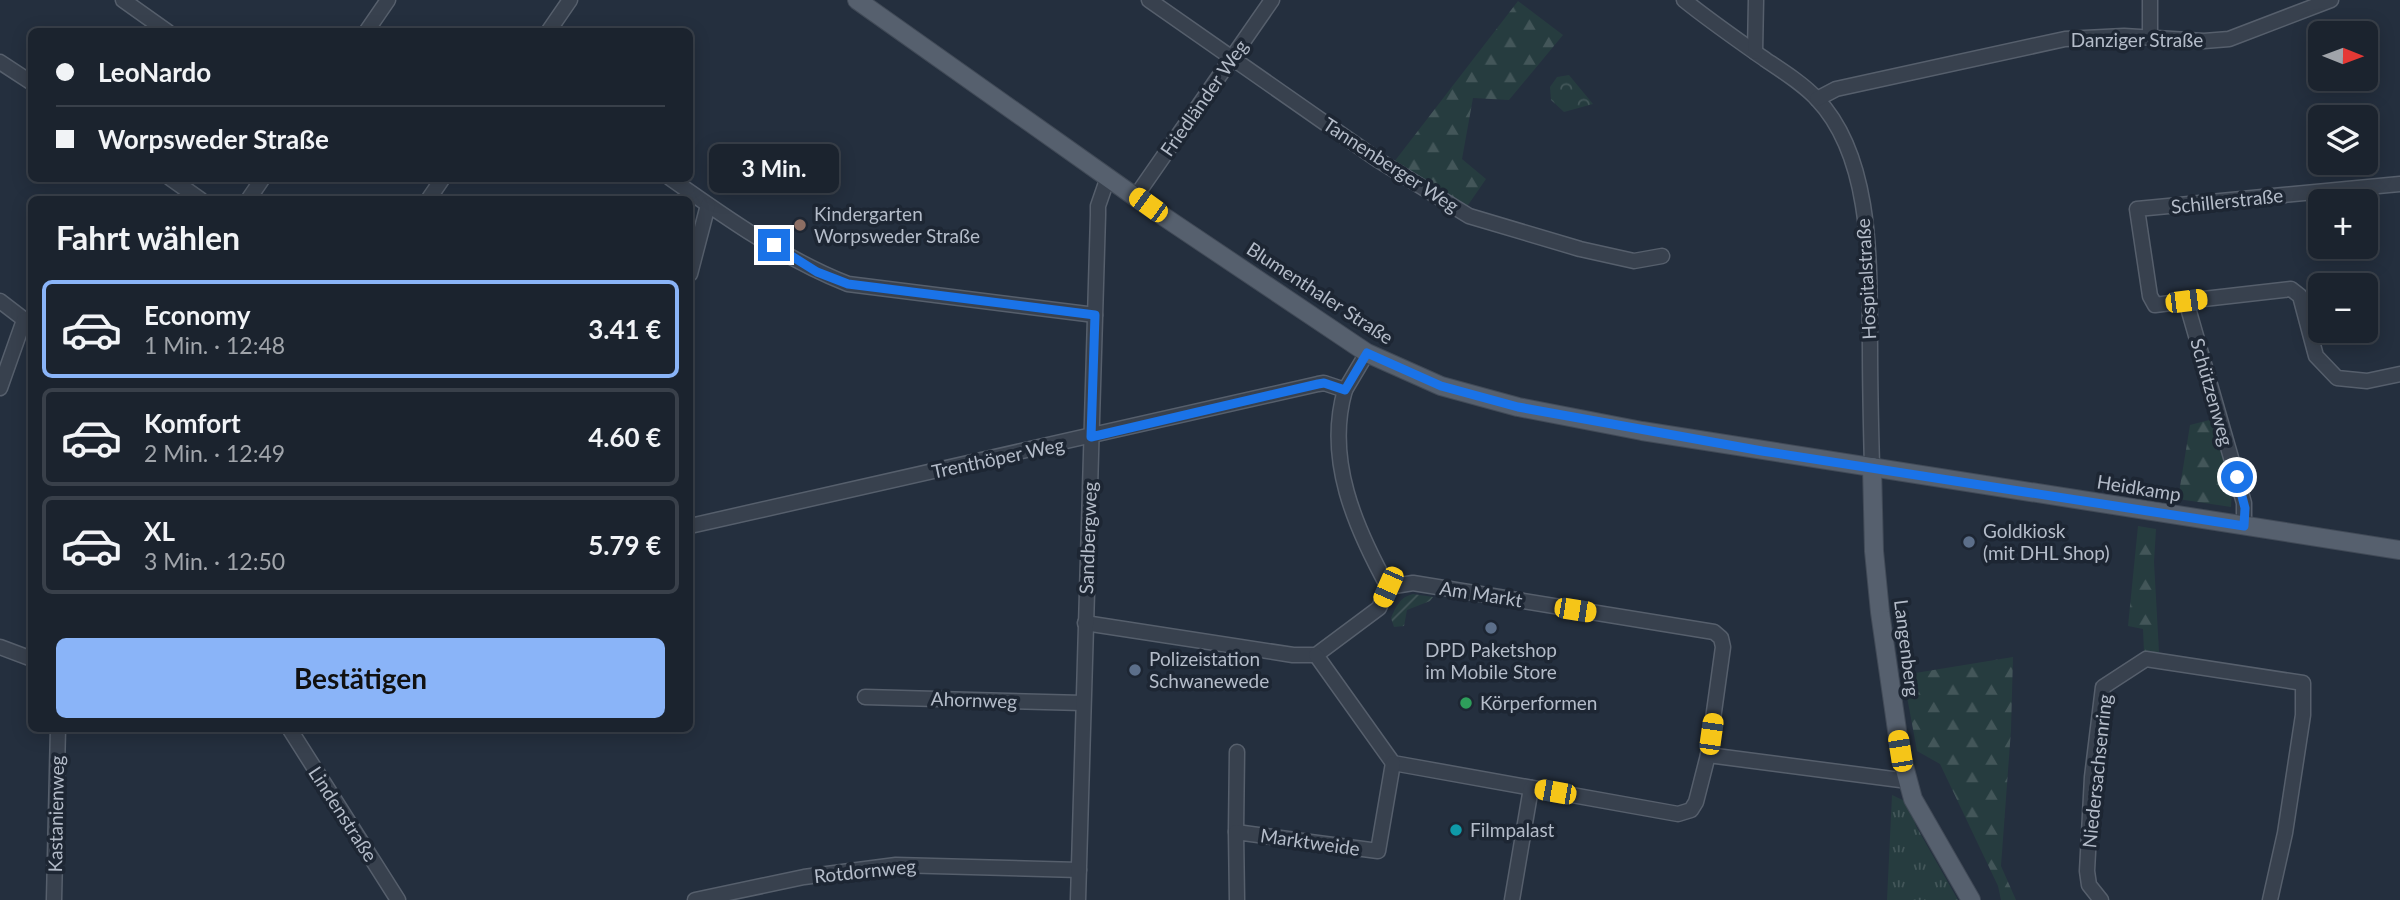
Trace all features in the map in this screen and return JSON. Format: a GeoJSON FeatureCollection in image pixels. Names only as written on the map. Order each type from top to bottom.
{"type":"FeatureCollection","features":[{"type":"Feature","properties":{"kind":"main road","name":"Blumenthaler Straße"},"geometry":{"type":"LineString","coordinates":[[857,0],[1108,177],[1367,353],[1441,386],[1518,407],[1737,447],[1872,467]]}},
{"type":"Feature","properties":{"kind":"main road","name":"Heidkamp"},"geometry":{"type":"LineString","coordinates":[[1872,467],[2400,550]]}},
{"type":"Feature","properties":{"kind":"main road","name":"Langenberg"},"geometry":{"type":"LineString","coordinates":[[1872,467],[1874,551],[1880,612],[1900,751],[1913,799],[1971,900]]}},
{"type":"Feature","properties":{"kind":"street"},"geometry":{"type":"LineString","coordinates":[[123,0],[162,28]]}},
{"type":"Feature","properties":{"kind":"street"},"geometry":{"type":"LineString","coordinates":[[369,28],[388,0]]}},
{"type":"Feature","properties":{"kind":"street"},"geometry":{"type":"LineString","coordinates":[[551,28],[570,0]]}},
{"type":"Feature","properties":{"kind":"street","name":"Tannenberger Weg"},"geometry":{"type":"LineString","coordinates":[[1149,0],[1378,160],[1469,216],[1580,249],[1634,261],[1662,256]]}},
{"type":"Feature","properties":{"kind":"street","name":"Friedländer Weg"},"geometry":{"type":"LineString","coordinates":[[1136,196],[1272,0]]}},
{"type":"Feature","properties":{"kind":"street","name":"Hospitalstraße"},"geometry":{"type":"LineString","coordinates":[[1684,0],[1792,77],[1818,99],[1846,144],[1857,178],[1866,224],[1870,271],[1872,467]]}},
{"type":"Feature","properties":{"kind":"street"},"geometry":{"type":"LineString","coordinates":[[1755,52],[1756,0]]}},
{"type":"Feature","properties":{"kind":"street"},"geometry":{"type":"LineString","coordinates":[[2150,0],[2150,36]]}},
{"type":"Feature","properties":{"kind":"street","name":"Danziger Straße"},"geometry":{"type":"LineString","coordinates":[[1818,99],[1836,89],[2065,39],[2150,36],[2204,41],[2229,39],[2331,0]]}},
{"type":"Feature","properties":{"kind":"street"},"geometry":{"type":"LineString","coordinates":[[0,62],[28,80]]}},
{"type":"Feature","properties":{"kind":"street","name":"Sandbergweg"},"geometry":{"type":"LineString","coordinates":[[1078,900],[1098,206],[1108,177]]}},
{"type":"Feature","properties":{"kind":"street"},"geometry":{"type":"LineString","coordinates":[[176,182],[195,196]]}},
{"type":"Feature","properties":{"kind":"street"},"geometry":{"type":"LineString","coordinates":[[676,182],[817,272],[848,284],[1095,315]]}},
{"type":"Feature","properties":{"kind":"street","name":"Schillerstraße"},"geometry":{"type":"LineString","coordinates":[[2186,301],[2155,305],[2150,296],[2137,209],[2400,184]]}},
{"type":"Feature","properties":{"kind":"street"},"geometry":{"type":"LineString","coordinates":[[693,262],[708,205]]}},
{"type":"Feature","properties":{"kind":"street"},"geometry":{"type":"LineString","coordinates":[[2186,301],[2291,289],[2300,296],[2316,356],[2337,378],[2367,381],[2400,374]]}},
{"type":"Feature","properties":{"kind":"street"},"geometry":{"type":"LineString","coordinates":[[0,301],[28,323],[0,388]]}},
{"type":"Feature","properties":{"kind":"street","name":"Schützenweg"},"geometry":{"type":"LineString","coordinates":[[2186,301],[2245,508],[2244,526]]}},
{"type":"Feature","properties":{"kind":"street"},"geometry":{"type":"LineString","coordinates":[[1085,623],[1293,655],[1316,655],[1378,608],[1388,587],[1365,546],[1350,505],[1340,461],[1337,427],[1345,390],[1367,353]]}},
{"type":"Feature","properties":{"kind":"street","name":"Trenthöper Weg"},"geometry":{"type":"LineString","coordinates":[[693,525],[1318,384],[1324,383],[1345,390]]}},
{"type":"Feature","properties":{"kind":"street","name":"Am Markt"},"geometry":{"type":"LineString","coordinates":[[1388,587],[1413,583],[1714,632],[1721,638],[1723,647],[1707,755],[1696,802],[1691,810],[1678,814],[1393,763]]}},
{"type":"Feature","properties":{"kind":"street"},"geometry":{"type":"LineString","coordinates":[[0,647],[28,658]]}},
{"type":"Feature","properties":{"kind":"street"},"geometry":{"type":"LineString","coordinates":[[1316,655],[1393,763]]}},
{"type":"Feature","properties":{"kind":"street","name":"Niedersachsenring"},"geometry":{"type":"LineString","coordinates":[[2101,900],[2089,885],[2087,871],[2092,777],[2103,687],[2146,659],[2303,683],[2303,715],[2285,833],[2270,900]]}},
{"type":"Feature","properties":{"kind":"street","name":"Ahornweg"},"geometry":{"type":"LineString","coordinates":[[865,697],[1083,704]]}},
{"type":"Feature","properties":{"kind":"street","name":"Kastanienweg"},"geometry":{"type":"LineString","coordinates":[[54,900],[58,732]]}},
{"type":"Feature","properties":{"kind":"street","name":"Lindenstraße"},"geometry":{"type":"LineString","coordinates":[[291,732],[393,898]]}},
{"type":"Feature","properties":{"kind":"street","name":"Marktweide"},"geometry":{"type":"LineString","coordinates":[[1237,752],[1237,900]]}},
{"type":"Feature","properties":{"kind":"street"},"geometry":{"type":"LineString","coordinates":[[1707,755],[1908,781]]}},
{"type":"Feature","properties":{"kind":"street","name":"Marktweide"},"geometry":{"type":"LineString","coordinates":[[1236,832],[1378,851],[1393,763]]}},
{"type":"Feature","properties":{"kind":"street"},"geometry":{"type":"LineString","coordinates":[[1513,900],[1531,788]]}},
{"type":"Feature","properties":{"kind":"street","name":"Rotdornweg"},"geometry":{"type":"LineString","coordinates":[[695,900],[804,877],[896,865],[1079,870]]}},
{"type":"Feature","properties":{"kind":"green space"},"geometry":{"type":"Polygon","coordinates":[[[1518,1],[1563,35],[1509,100],[1473,98],[1462,159],[1486,179],[1466,208],[1394,162],[1518,1]]]}},
{"type":"Feature","properties":{"kind":"green space"},"geometry":{"type":"Polygon","coordinates":[[[1569,75],[1593,104],[1564,112],[1551,100],[1550,87],[1557,77],[1569,75]]]}},
{"type":"Feature","properties":{"kind":"green space"},"geometry":{"type":"Polygon","coordinates":[[[2213,419],[2232,487],[2231,507],[2178,499],[2190,425],[2213,419]]]}},
{"type":"Feature","properties":{"kind":"green space"},"geometry":{"type":"Polygon","coordinates":[[[2138,526],[2156,529],[2154,562],[2159,652],[2144,652],[2143,629],[2128,626],[2138,526]]]}},
{"type":"Feature","properties":{"kind":"green space"},"geometry":{"type":"Polygon","coordinates":[[[1413,594],[1433,597],[1430,601],[1407,610],[1404,626],[1394,627],[1391,618],[1397,606],[1405,597],[1413,594]]]}},
{"type":"Feature","properties":{"kind":"green space"},"geometry":{"type":"Polygon","coordinates":[[[2013,657],[2011,730],[2001,866],[2016,900],[2001,900],[1998,886],[1940,764],[1917,751],[1903,675],[2013,657]]]}},
{"type":"Feature","properties":{"kind":"green space"},"geometry":{"type":"Polygon","coordinates":[[[1892,795],[1909,803],[1916,826],[1958,900],[1887,900],[1892,795]]]}},
{"type":"Feature","properties":{"kind":"place","name":"Kindergarten Worpsweder Straße"},"geometry":{"type":"Point","coordinates":[800,225]}},
{"type":"Feature","properties":{"kind":"place","name":"Goldkiosk (mit DHL Shop)"},"geometry":{"type":"Point","coordinates":[1969,542]}},
{"type":"Feature","properties":{"kind":"place","name":"DPD Paketshop im Mobile Store"},"geometry":{"type":"Point","coordinates":[1491,628]}},
{"type":"Feature","properties":{"kind":"place","name":"Polizeistation Schwanewede"},"geometry":{"type":"Point","coordinates":[1135,670]}},
{"type":"Feature","properties":{"kind":"place","name":"Körperformen"},"geometry":{"type":"Point","coordinates":[1466,703]}},
{"type":"Feature","properties":{"kind":"place","name":"Filmpalast"},"geometry":{"type":"Point","coordinates":[1456,830]}},
{"type":"Feature","properties":{"kind":"route"},"geometry":{"type":"LineString","coordinates":[[774,245],[817,272],[848,284],[1095,315],[1091,437],[1318,384],[1324,383],[1345,390],[1367,353],[1441,386],[1518,407],[1762,451],[2244,526],[2245,508],[2237,477]]}}]}
